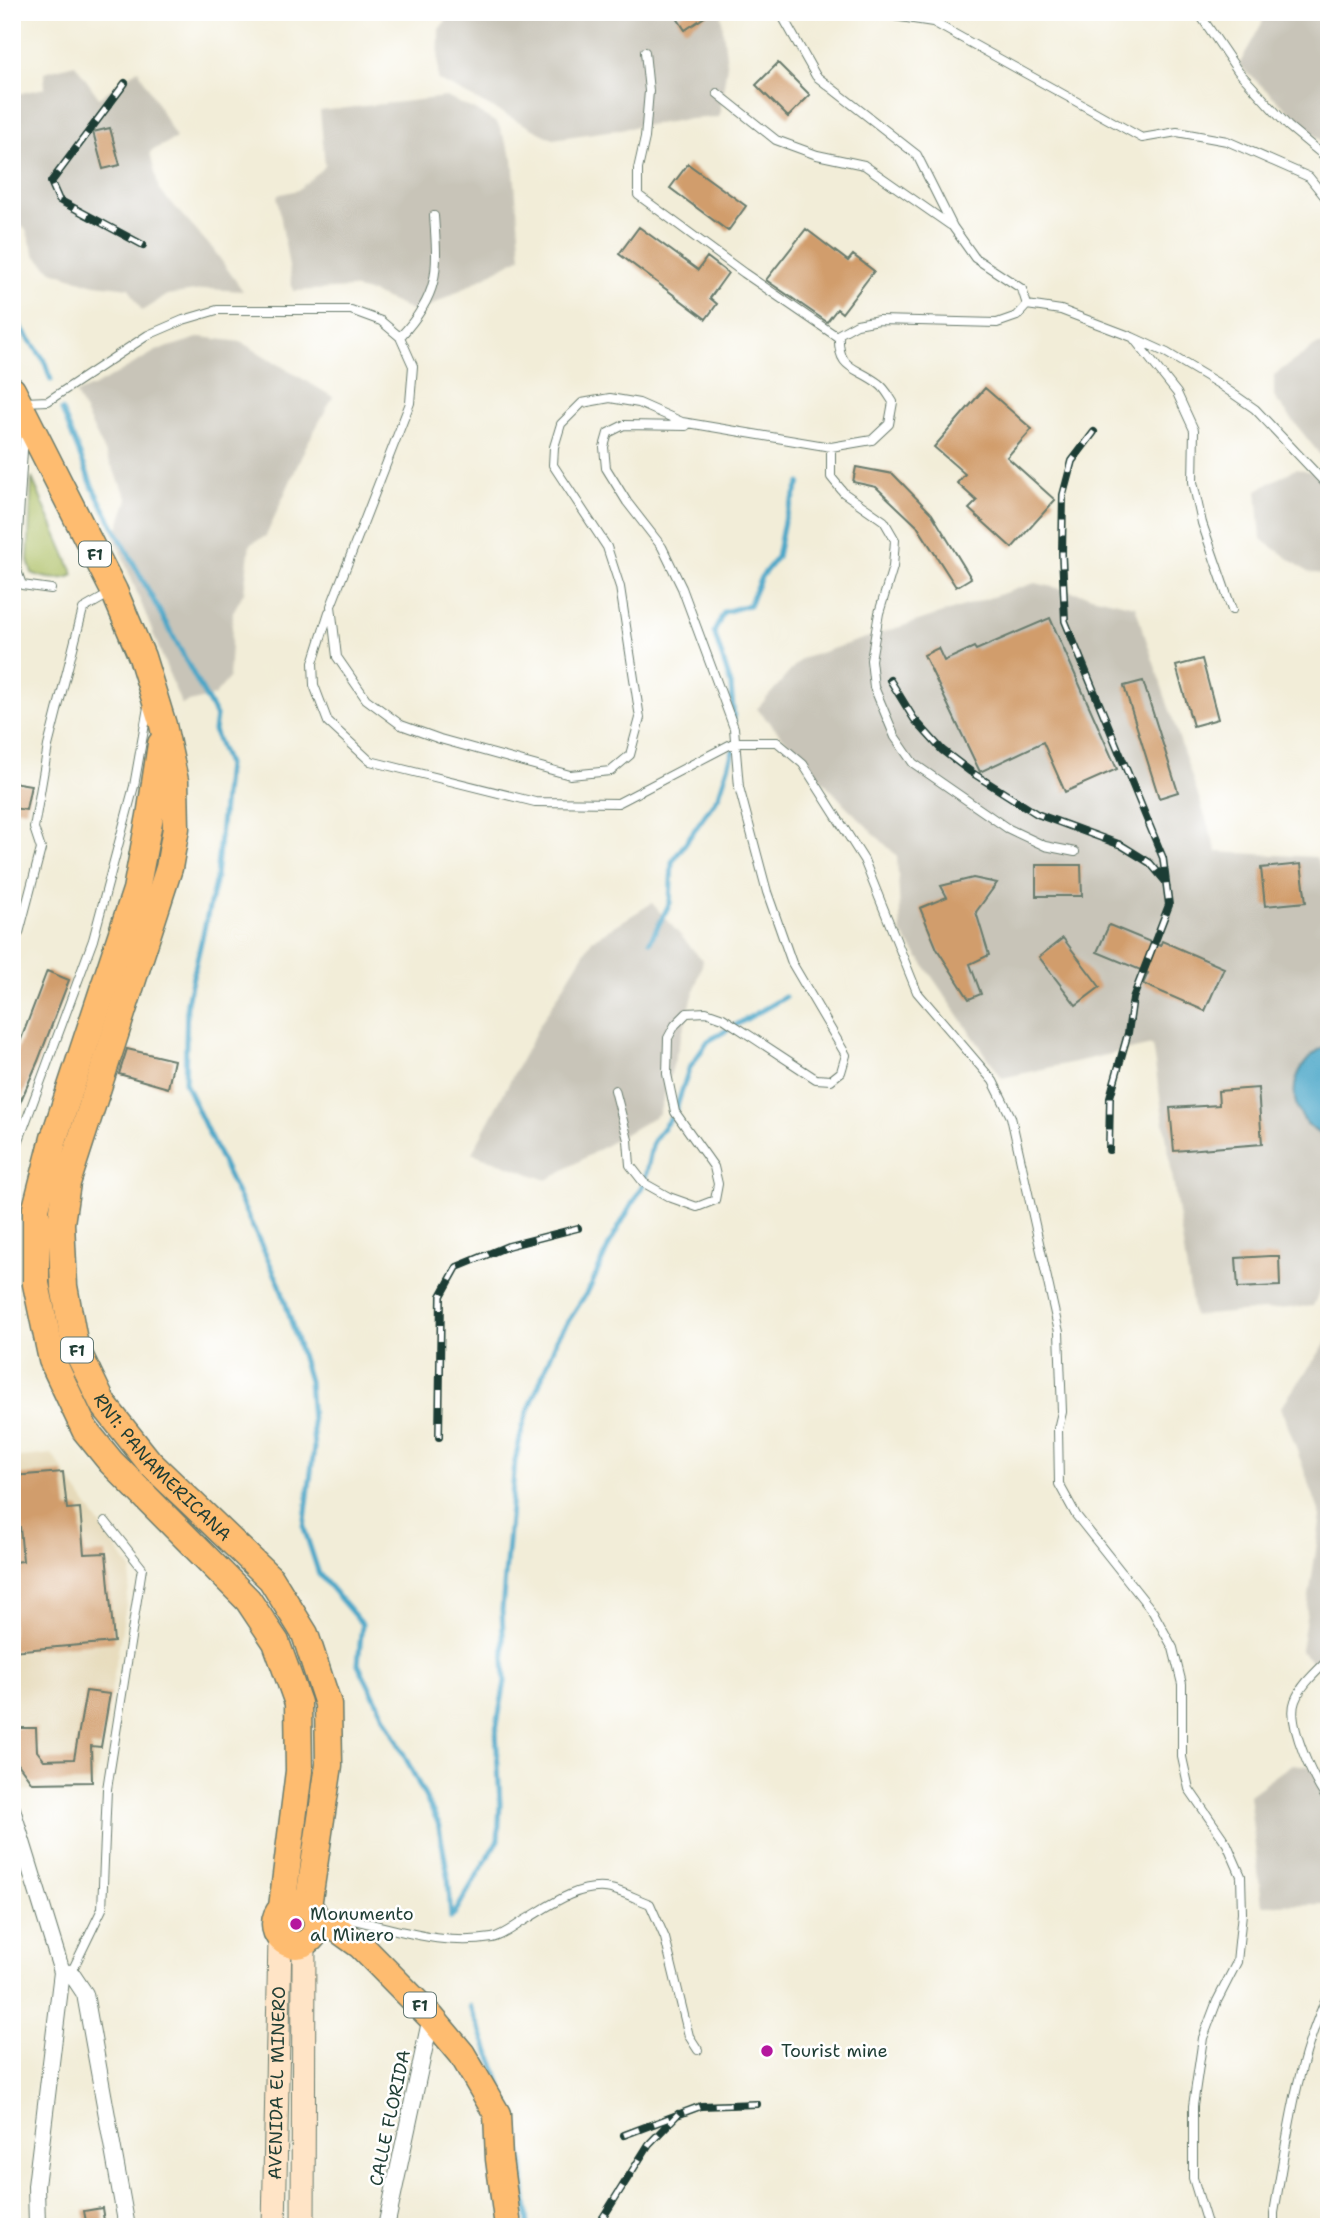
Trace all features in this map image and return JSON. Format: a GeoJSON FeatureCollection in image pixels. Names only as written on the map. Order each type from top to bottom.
{"type":"FeatureCollection","features":[{"type":"Feature","properties":{"kind":"highway","name":"RN1: PANAMERICANA"},"geometry":{"type":"LineString","coordinates":[[17,402],[114,591],[142,657],[163,725],[175,781],[176,828],[171,855],[68,1183],[61,1223],[64,1286],[75,1346],[103,1404],[150,1463],[271,1579],[305,1634],[328,1704],[329,1765],[301,1922]]}},
{"type":"Feature","properties":{"kind":"highway","name":"F1"},"geometry":{"type":"LineString","coordinates":[[301,1922],[336,1928],[361,1946],[431,2017],[462,2054],[497,2114],[499,2160],[508,2227]]}},
{"type":"Feature","properties":{"kind":"main road","name":"AVENIDA EL MINERO"},"geometry":{"type":"LineString","coordinates":[[274,2227],[301,1922]]}},
{"type":"Feature","properties":{"kind":"main road","name":"AVENIDA EL MINERO"},"geometry":{"type":"LineString","coordinates":[[301,1922],[303,2227]]}},
{"type":"Feature","properties":{"kind":"street"},"geometry":{"type":"LineString","coordinates":[[12,1809],[67,1972],[85,1994],[127,2227]]}},
{"type":"Feature","properties":{"kind":"street"},"geometry":{"type":"LineString","coordinates":[[37,2227],[36,2186],[67,1972]]}},
{"type":"Feature","properties":{"kind":"street","name":"CALLE FLORIDA"},"geometry":{"type":"LineString","coordinates":[[386,2227],[431,2017]]}},
{"type":"Feature","properties":{"kind":"lane"},"geometry":{"type":"LineString","coordinates":[[780,12],[816,76],[917,155],[953,227],[975,258],[1022,289],[1027,305]]}},
{"type":"Feature","properties":{"kind":"lane"},"geometry":{"type":"LineString","coordinates":[[868,12],[933,22],[1142,138],[1177,132],[1227,141],[1310,177],[1329,202]]}},
{"type":"Feature","properties":{"kind":"lane"},"geometry":{"type":"LineString","coordinates":[[1198,12],[1238,71],[1288,126],[1329,160]]}},
{"type":"Feature","properties":{"kind":"lane"},"geometry":{"type":"LineString","coordinates":[[645,52],[649,90],[645,138],[638,169],[638,195],[744,273],[839,338]]}},
{"type":"Feature","properties":{"kind":"lane"},"geometry":{"type":"LineString","coordinates":[[717,93],[776,140],[817,155],[864,165],[953,227]]}},
{"type":"Feature","properties":{"kind":"lane"},"geometry":{"type":"LineString","coordinates":[[400,337],[428,301],[436,278],[434,216]]}},
{"type":"Feature","properties":{"kind":"lane"},"geometry":{"type":"LineString","coordinates":[[331,607],[337,657],[366,699],[401,724],[440,739],[570,775],[611,771],[630,755],[640,718],[620,587],[607,547],[553,465],[554,447],[561,425],[582,403],[610,398],[639,403],[682,422],[831,447],[872,440],[889,424],[893,402],[880,384],[849,368],[838,350],[839,334],[857,324],[879,320],[997,323],[1017,316],[1027,305]]}},
{"type":"Feature","properties":{"kind":"lane"},"geometry":{"type":"LineString","coordinates":[[1027,305],[1061,310],[1132,337],[1177,359],[1255,409],[1329,487]]}},
{"type":"Feature","properties":{"kind":"lane"},"geometry":{"type":"LineString","coordinates":[[51,589],[22,585],[16,568],[17,402],[48,401],[148,335],[183,320],[217,310],[351,310],[381,321],[400,337],[413,366],[410,402],[331,607],[313,663],[314,685],[328,722],[370,761],[535,802],[618,803],[735,742],[777,742],[803,764],[864,860],[917,992],[993,1081],[1011,1117],[1059,1332],[1062,1412],[1058,1429],[1059,1484],[1076,1515],[1153,1612],[1173,1648],[1182,1684],[1182,1757],[1189,1788],[1227,1844],[1241,1876],[1242,1913],[1237,1962],[1217,2001],[1203,2038],[1193,2106],[1193,2178],[1208,2227]]}},
{"type":"Feature","properties":{"kind":"lane"},"geometry":{"type":"LineString","coordinates":[[1132,337],[1177,393],[1194,429],[1193,482],[1202,523],[1232,610]]}},
{"type":"Feature","properties":{"kind":"lane"},"geometry":{"type":"LineString","coordinates":[[615,1090],[628,1140],[630,1165],[644,1183],[669,1197],[697,1207],[715,1200],[718,1184],[714,1167],[675,1112],[667,1074],[668,1038],[675,1025],[687,1013],[706,1012],[723,1018],[816,1079],[831,1080],[841,1072],[846,1055],[792,963],[767,892],[739,787],[734,728],[682,588],[662,547],[606,468],[604,447],[608,433],[624,425],[703,426]]}},
{"type":"Feature","properties":{"kind":"lane"},"geometry":{"type":"LineString","coordinates":[[831,447],[831,477],[844,493],[884,521],[895,540],[893,567],[879,613],[871,660],[874,687],[895,737],[913,763],[1007,828],[1045,846],[1075,852]]}},
{"type":"Feature","properties":{"kind":"lane"},"geometry":{"type":"LineString","coordinates":[[12,932],[19,933],[41,849],[34,828],[48,746],[83,609],[114,591]]}},
{"type":"Feature","properties":{"kind":"lane"},"geometry":{"type":"LineString","coordinates":[[12,1159],[93,940],[134,786],[152,689]]}},
{"type":"Feature","properties":{"kind":"lane"},"geometry":{"type":"LineString","coordinates":[[67,1972],[102,1909],[107,1789],[142,1568],[105,1521]]}},
{"type":"Feature","properties":{"kind":"lane"},"geometry":{"type":"LineString","coordinates":[[1329,1659],[1309,1678],[1293,1703],[1294,1726],[1319,1788],[1329,1802]]}},
{"type":"Feature","properties":{"kind":"lane"},"geometry":{"type":"LineString","coordinates":[[301,1922],[367,1922],[422,1937],[450,1941],[495,1938],[560,1899],[584,1889],[606,1888],[650,1904],[665,1938],[689,2036],[698,2050]]}},
{"type":"Feature","properties":{"kind":"lane"},"geometry":{"type":"LineString","coordinates":[[1274,2227],[1292,2108],[1313,2025],[1329,1993]]}},
{"type":"Feature","properties":{"kind":"shaded area"},"geometry":{"type":"Polygon","coordinates":[[[453,12],[721,12],[727,65],[719,117],[553,139],[438,80],[439,29],[453,12]]]}},
{"type":"Feature","properties":{"kind":"shaded area"},"geometry":{"type":"Polygon","coordinates":[[[1268,12],[1314,12],[1329,17],[1329,148],[1239,65],[1268,12]]]}},
{"type":"Feature","properties":{"kind":"shaded area"},"geometry":{"type":"Polygon","coordinates":[[[75,64],[99,98],[138,69],[176,138],[150,152],[159,190],[213,249],[243,291],[209,289],[167,295],[142,311],[129,288],[88,283],[52,271],[35,255],[26,230],[12,216],[12,95],[45,88],[44,72],[75,64]]]}},
{"type":"Feature","properties":{"kind":"shaded area"},"geometry":{"type":"Polygon","coordinates":[[[446,97],[498,124],[513,159],[521,257],[418,313],[372,293],[352,288],[293,291],[277,195],[298,190],[325,166],[320,111],[446,97]]]}},
{"type":"Feature","properties":{"kind":"shaded area"},"geometry":{"type":"Polygon","coordinates":[[[201,337],[241,342],[333,397],[306,446],[266,536],[250,544],[244,592],[233,612],[229,678],[214,696],[181,704],[115,537],[128,499],[76,394],[156,351],[201,337]]]}},
{"type":"Feature","properties":{"kind":"shaded area"},"geometry":{"type":"Polygon","coordinates":[[[1329,343],[1329,466],[1274,397],[1274,375],[1315,346],[1329,343]]]}},
{"type":"Feature","properties":{"kind":"shaded area"},"geometry":{"type":"Polygon","coordinates":[[[1297,468],[1329,477],[1329,575],[1308,572],[1261,539],[1257,490],[1297,468]]]}},
{"type":"Feature","properties":{"kind":"shaded area"},"geometry":{"type":"Polygon","coordinates":[[[1035,583],[1135,606],[1217,852],[1316,857],[1329,888],[1329,1270],[1313,1306],[1194,1316],[1152,1045],[1002,1078],[901,932],[897,856],[845,805],[757,709],[801,659],[1035,583]]]}},
{"type":"Feature","properties":{"kind":"shaded area"},"geometry":{"type":"Polygon","coordinates":[[[652,903],[703,961],[659,1114],[547,1180],[472,1153],[539,1026],[592,940],[652,903]]]}},
{"type":"Feature","properties":{"kind":"shaded area"},"geometry":{"type":"Polygon","coordinates":[[[1329,1339],[1329,1677],[1301,1651],[1321,1516],[1281,1407],[1329,1339]]]}},
{"type":"Feature","properties":{"kind":"shaded area"},"geometry":{"type":"Polygon","coordinates":[[[52,1454],[132,1571],[94,1788],[16,1791],[12,1779],[12,1458],[52,1454]]]}},
{"type":"Feature","properties":{"kind":"shaded area"},"geometry":{"type":"Polygon","coordinates":[[[1292,1764],[1329,1769],[1329,1904],[1262,1905],[1249,1795],[1292,1764]]]}},
{"type":"Feature","properties":{"kind":"green space"},"geometry":{"type":"Polygon","coordinates":[[[32,478],[74,575],[53,578],[32,573],[28,560],[32,478]]]}},
{"type":"Feature","properties":{"kind":"green space"},"geometry":{"type":"Polygon","coordinates":[[[292,1907],[303,1908],[311,1932],[303,1939],[291,1938],[280,1928],[281,1918],[292,1907]]]}},
{"type":"Feature","properties":{"kind":"water"},"geometry":{"type":"Polygon","coordinates":[[[1329,1044],[1329,1139],[1314,1130],[1303,1118],[1296,1106],[1294,1092],[1303,1065],[1329,1044]]]}},
{"type":"Feature","properties":{"kind":"building"},"geometry":{"type":"Polygon","coordinates":[[[685,12],[712,12],[685,30],[677,18],[685,12]]]}},
{"type":"Feature","properties":{"kind":"building"},"geometry":{"type":"Polygon","coordinates":[[[778,63],[810,95],[788,117],[756,85],[778,63]]]}},
{"type":"Feature","properties":{"kind":"building"},"geometry":{"type":"Polygon","coordinates":[[[110,128],[120,165],[103,169],[93,132],[110,128]]]}},
{"type":"Feature","properties":{"kind":"building"},"geometry":{"type":"Polygon","coordinates":[[[688,164],[746,206],[728,231],[670,188],[688,164]]]}},
{"type":"Feature","properties":{"kind":"building"},"geometry":{"type":"Polygon","coordinates":[[[639,227],[698,270],[707,257],[728,273],[710,298],[717,304],[706,319],[619,254],[639,227]]]}},
{"type":"Feature","properties":{"kind":"building"},"geometry":{"type":"Polygon","coordinates":[[[806,229],[848,261],[853,255],[874,271],[842,313],[837,309],[827,322],[766,280],[806,229]]]}},
{"type":"Feature","properties":{"kind":"building"},"geometry":{"type":"Polygon","coordinates":[[[985,388],[1032,429],[1007,457],[1055,500],[1012,548],[969,509],[977,501],[957,483],[965,474],[934,447],[985,388]]]}},
{"type":"Feature","properties":{"kind":"building"},"geometry":{"type":"Polygon","coordinates":[[[856,467],[893,474],[932,514],[971,578],[956,587],[917,526],[876,487],[853,482],[856,467]]]}},
{"type":"Feature","properties":{"kind":"building"},"geometry":{"type":"Polygon","coordinates":[[[1050,618],[1117,769],[1065,792],[1043,742],[980,772],[924,655],[938,648],[944,661],[1050,618]]]}},
{"type":"Feature","properties":{"kind":"building"},"geometry":{"type":"Polygon","coordinates":[[[1202,659],[1218,719],[1193,726],[1176,666],[1202,659]]]}},
{"type":"Feature","properties":{"kind":"building"},"geometry":{"type":"Polygon","coordinates":[[[1143,681],[1178,792],[1159,798],[1124,686],[1143,681]]]}},
{"type":"Feature","properties":{"kind":"building"},"geometry":{"type":"Polygon","coordinates":[[[12,782],[31,785],[26,810],[12,808],[12,782]]]}},
{"type":"Feature","properties":{"kind":"building"},"geometry":{"type":"Polygon","coordinates":[[[1301,864],[1306,902],[1265,906],[1261,868],[1301,864]]]}},
{"type":"Feature","properties":{"kind":"building"},"geometry":{"type":"Polygon","coordinates":[[[1036,865],[1081,865],[1082,896],[1036,896],[1036,865]]]}},
{"type":"Feature","properties":{"kind":"building"},"geometry":{"type":"Polygon","coordinates":[[[973,878],[997,883],[976,912],[989,955],[970,964],[981,994],[969,999],[937,949],[920,908],[947,897],[941,886],[973,878]]]}},
{"type":"Feature","properties":{"kind":"building"},"geometry":{"type":"Polygon","coordinates":[[[1109,925],[1160,946],[1162,941],[1224,968],[1205,1011],[1143,984],[1148,973],[1097,952],[1109,925]]]}},
{"type":"Feature","properties":{"kind":"building"},"geometry":{"type":"Polygon","coordinates":[[[1063,938],[1100,987],[1076,1005],[1039,957],[1063,938]]]}},
{"type":"Feature","properties":{"kind":"building"},"geometry":{"type":"Polygon","coordinates":[[[47,971],[69,980],[12,1121],[12,1063],[47,971]]]}},
{"type":"Feature","properties":{"kind":"building"},"geometry":{"type":"Polygon","coordinates":[[[127,1049],[174,1060],[168,1088],[119,1074],[127,1049]]]}},
{"type":"Feature","properties":{"kind":"building"},"geometry":{"type":"Polygon","coordinates":[[[1258,1088],[1262,1144],[1174,1151],[1170,1108],[1219,1105],[1218,1091],[1258,1088]]]}},
{"type":"Feature","properties":{"kind":"building"},"geometry":{"type":"Polygon","coordinates":[[[1279,1256],[1280,1286],[1238,1288],[1236,1258],[1279,1256]]]}},
{"type":"Feature","properties":{"kind":"building"},"geometry":{"type":"Polygon","coordinates":[[[63,1472],[67,1509],[80,1508],[84,1554],[106,1553],[114,1642],[12,1651],[12,1562],[23,1561],[20,1527],[12,1528],[12,1476],[63,1472]]]}},
{"type":"Feature","properties":{"kind":"building"},"geometry":{"type":"Polygon","coordinates":[[[86,1691],[110,1694],[101,1747],[91,1746],[92,1782],[32,1783],[16,1761],[13,1728],[36,1728],[37,1751],[44,1760],[74,1759],[86,1691]]]}},
{"type":"Feature","properties":{"kind":"building"},"geometry":{"type":"Polygon","coordinates":[[[102,2208],[105,2227],[87,2227],[84,2211],[102,2208]]]}},
{"type":"Feature","properties":{"kind":"waterway"},"geometry":{"type":"LineString","coordinates":[[12,299],[18,323],[44,360],[51,380]]}},
{"type":"Feature","properties":{"kind":"waterway"},"geometry":{"type":"LineString","coordinates":[[62,410],[93,488],[216,716],[214,731],[227,764],[216,878],[187,1002],[185,1083],[280,1285],[309,1381],[314,1448],[304,1528],[319,1574],[362,1624],[358,1664],[438,1822],[448,1875],[451,1918]]}},
{"type":"Feature","properties":{"kind":"waterway"},"geometry":{"type":"LineString","coordinates":[[734,721],[731,685],[714,632],[724,612],[749,605],[761,577],[777,557],[784,521],[800,483]]}},
{"type":"Feature","properties":{"kind":"waterway"},"geometry":{"type":"LineString","coordinates":[[650,941],[670,903],[672,862],[719,795],[734,748]]}},
{"type":"Feature","properties":{"kind":"waterway"},"geometry":{"type":"LineString","coordinates":[[453,1916],[498,1840],[500,1804],[496,1730],[505,1682],[502,1610],[515,1461],[524,1422],[558,1337],[591,1286],[611,1241],[644,1183],[653,1141],[675,1112],[689,1069],[708,1041],[785,997]]}},
{"type":"Feature","properties":{"kind":"waterway"},"geometry":{"type":"LineString","coordinates":[[470,2006],[496,2069],[523,2162],[528,2227]]}},
{"type":"Feature","properties":{"kind":"railway"},"geometry":{"type":"LineString","coordinates":[[125,83],[51,182],[59,200],[143,245]]}},
{"type":"Feature","properties":{"kind":"railway"},"geometry":{"type":"LineString","coordinates":[[1094,432],[1072,461],[1063,495],[1065,621],[1163,858],[1166,882]]}},
{"type":"Feature","properties":{"kind":"railway"},"geometry":{"type":"LineString","coordinates":[[890,680],[914,719],[942,750],[971,772],[1037,814],[1121,845],[1150,863],[1166,882],[1169,905],[1133,998],[1128,1033],[1110,1097],[1109,1150]]}},
{"type":"Feature","properties":{"kind":"railway"},"geometry":{"type":"LineString","coordinates":[[439,1437],[441,1296],[457,1267],[508,1246],[578,1228]]}},
{"type":"Feature","properties":{"kind":"railway"},"geometry":{"type":"LineString","coordinates":[[624,2135],[701,2106],[757,2104]]}},
{"type":"Feature","properties":{"kind":"railway"},"geometry":{"type":"LineString","coordinates":[[597,2227],[649,2144],[678,2114]]}},
{"type":"Feature","properties":{"kind":"place","name":"Monumento al Minero"},"geometry":{"type":"Point","coordinates":[296,1924]}},
{"type":"Feature","properties":{"kind":"place","name":"Tourist mine"},"geometry":{"type":"Point","coordinates":[767,2051]}}]}
